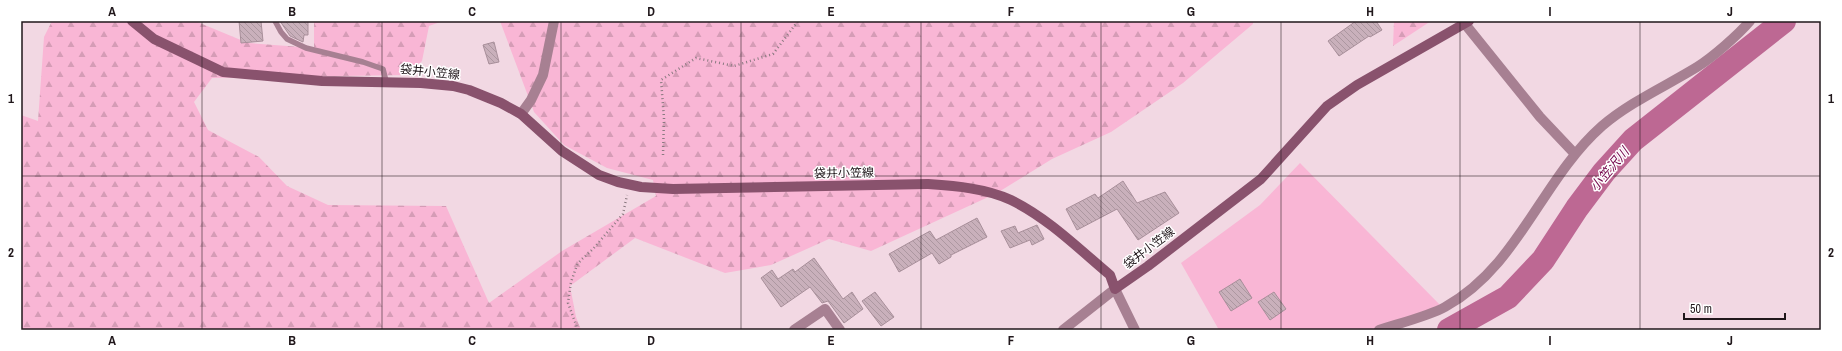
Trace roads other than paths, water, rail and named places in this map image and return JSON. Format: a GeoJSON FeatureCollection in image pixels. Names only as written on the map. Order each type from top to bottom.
{"type":"FeatureCollection","features":[{"type":"Feature","properties":{"kind":"main road","name":"袋井小笠線"},"geometry":{"type":"LineString","coordinates":[[132,21],[154,38],[223,72],[322,81],[386,81],[453,86],[469,90],[501,103],[521,114],[562,151],[583,166],[606,177],[629,185],[673,189],[928,184],[966,187],[1010,200],[1037,215],[1110,275],[1115,289],[1148,266],[1261,179],[1327,106],[1357,84],[1467,23]]}},
{"type":"Feature","properties":{"kind":"street"},"geometry":{"type":"LineString","coordinates":[[521,114],[531,100],[544,75],[554,21]]}},
{"type":"Feature","properties":{"kind":"street"},"geometry":{"type":"LineString","coordinates":[[1379,330],[1443,308],[1477,285],[1509,251],[1575,154],[1603,125],[1647,96],[1704,62],[1750,21]]}},
{"type":"Feature","properties":{"kind":"street"},"geometry":{"type":"LineString","coordinates":[[1467,23],[1540,117],[1575,154]]}},
{"type":"Feature","properties":{"kind":"street"},"geometry":{"type":"LineString","coordinates":[[1063,330],[1115,289],[1135,330]]}},
{"type":"Feature","properties":{"kind":"street"},"geometry":{"type":"LineString","coordinates":[[794,330],[825,309],[840,330]]}},
{"type":"Feature","properties":{"kind":"lane"},"geometry":{"type":"LineString","coordinates":[[275,21],[281,32],[288,39],[306,48],[363,62],[382,69],[386,81]]}},
{"type":"Feature","properties":{"kind":"waterway","name":"小笠沢川"},"geometry":{"type":"LineString","coordinates":[[1449,330],[1508,297],[1543,260],[1577,208],[1604,172],[1633,140],[1784,21]]}}]}
